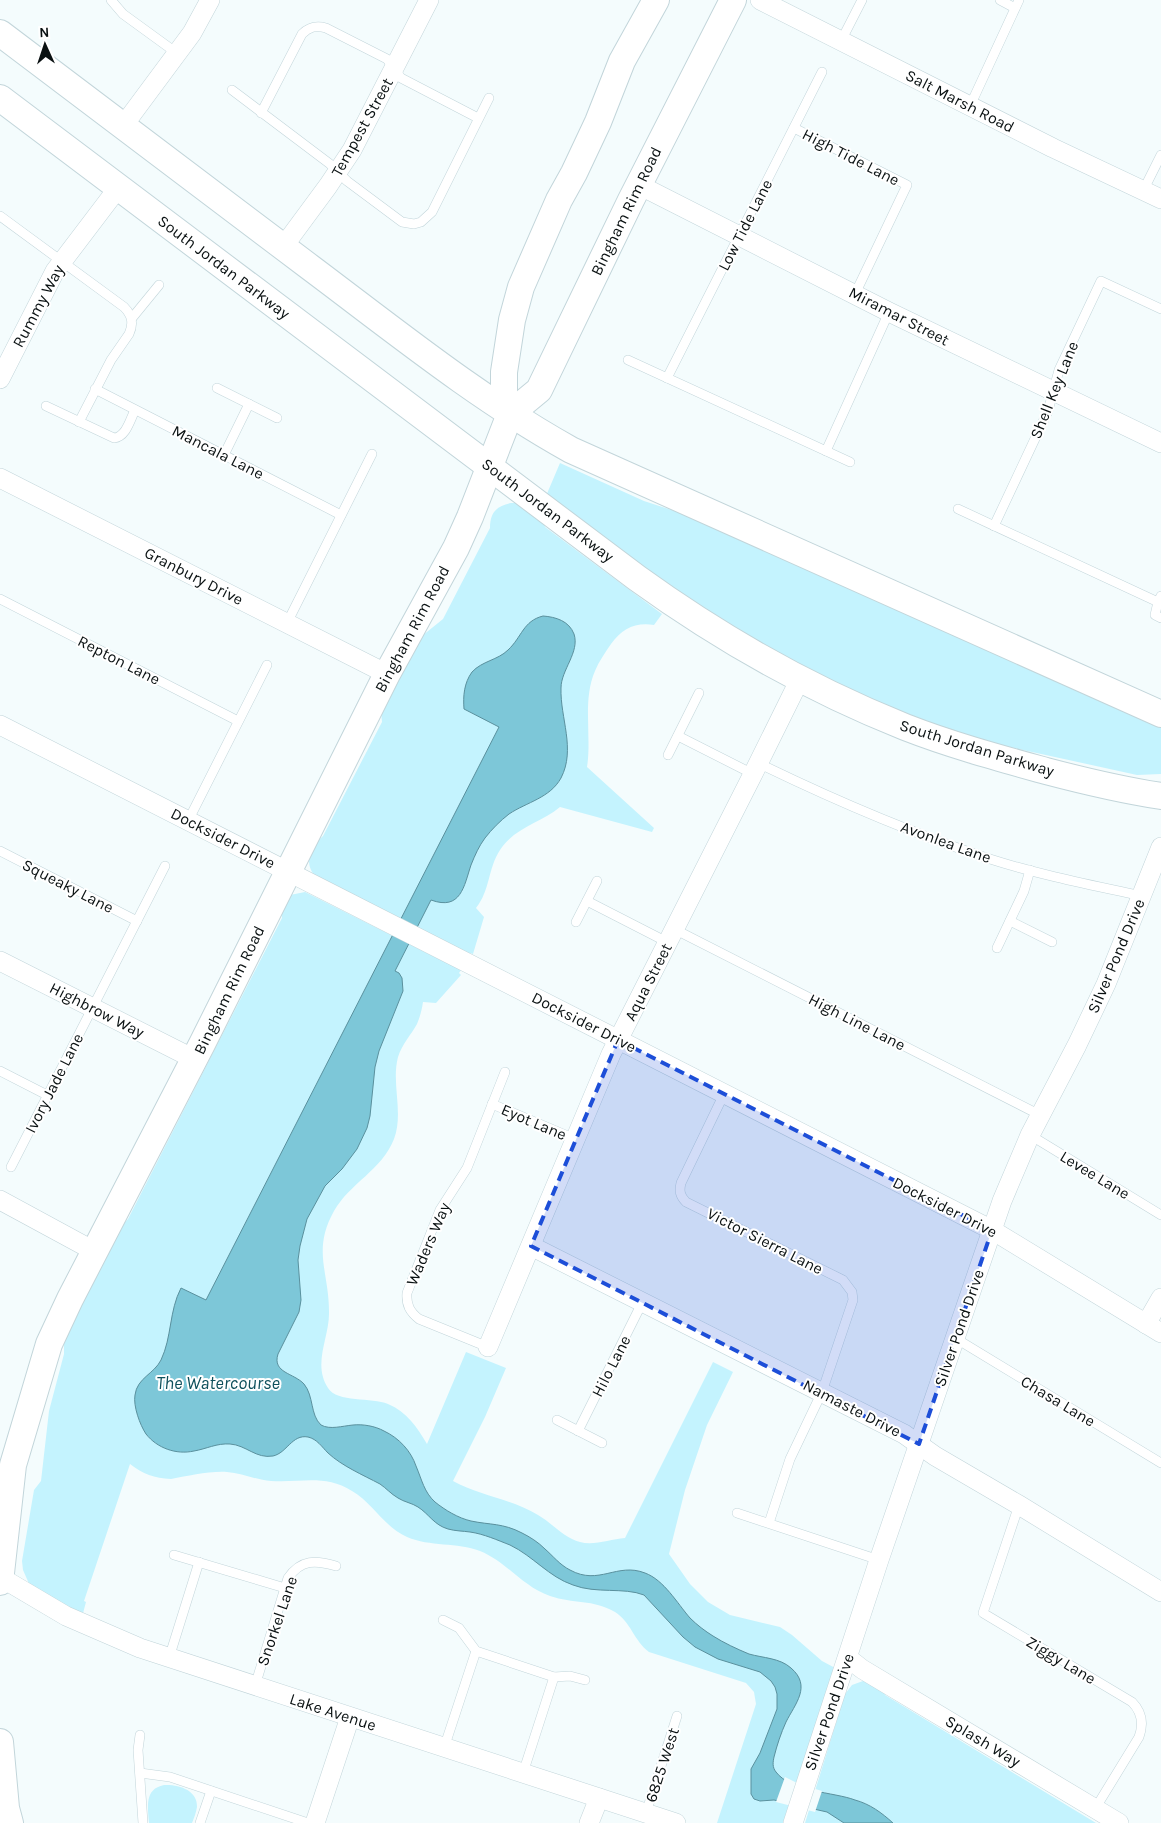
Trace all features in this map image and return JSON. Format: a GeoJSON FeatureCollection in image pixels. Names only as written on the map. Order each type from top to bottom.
{"type":"FeatureCollection","features":[{"type":"Feature","properties":{"kind":"street"},"geometry":{"type":"LineString","coordinates":[[123,126],[178,54],[210,0]]}},
{"type":"Feature","properties":{"kind":"street","name":"Tempest Street"},"geometry":{"type":"LineString","coordinates":[[283,246],[338,172],[366,126],[430,0]]}},
{"type":"Feature","properties":{"kind":"street"},"geometry":{"type":"LineString","coordinates":[[510,414],[504,393],[504,372],[512,320],[521,287],[556,207],[598,122],[622,61],[656,0]]}},
{"type":"Feature","properties":{"kind":"street","name":"Bingham Rim Road"},"geometry":{"type":"LineString","coordinates":[[0,1582],[13,1465],[49,1344],[94,1251],[194,1059],[387,674],[456,548],[510,414],[539,390],[639,184],[733,0]]}},
{"type":"Feature","properties":{"kind":"street","name":"Salt Marsh Road"},"geometry":{"type":"LineString","coordinates":[[760,0],[970,106],[1161,199]]}},
{"type":"Feature","properties":{"kind":"street"},"geometry":{"type":"LineString","coordinates":[[0,33],[373,315],[510,414],[571,450],[1161,714]]}},
{"type":"Feature","properties":{"kind":"street","name":"South Jordan Parkway"},"geometry":{"type":"LineString","coordinates":[[0,98],[668,600],[731,641],[868,712],[942,740],[1063,775],[1130,792],[1161,796]]}},
{"type":"Feature","properties":{"kind":"street","name":"Miramar Street"},"geometry":{"type":"LineString","coordinates":[[639,184],[889,312],[1161,443]]}},
{"type":"Feature","properties":{"kind":"street","name":"Rummy Way"},"geometry":{"type":"LineString","coordinates":[[0,379],[49,282],[62,261],[118,188]]}},
{"type":"Feature","properties":{"kind":"street","name":"Granbury Drive"},"geometry":{"type":"LineString","coordinates":[[0,478],[387,674]]}},
{"type":"Feature","properties":{"kind":"street","name":"Aqua Street"},"geometry":{"type":"LineString","coordinates":[[488,1347],[618,1040],[756,769],[800,678]]}},
{"type":"Feature","properties":{"kind":"street","name":"Docksider Drive"},"geometry":{"type":"LineString","coordinates":[[0,725],[992,1230],[1153,1328]]}},
{"type":"Feature","properties":{"kind":"street","name":"Silver Pond Drive"},"geometry":{"type":"LineString","coordinates":[[793,1821],[919,1444],[1010,1182],[1040,1115],[1102,993],[1161,847]]}},
{"type":"Feature","properties":{"kind":"street","name":"Highbrow Way"},"geometry":{"type":"LineString","coordinates":[[0,961],[194,1059]]}},
{"type":"Feature","properties":{"kind":"street"},"geometry":{"type":"LineString","coordinates":[[0,1200],[94,1251]]}},
{"type":"Feature","properties":{"kind":"street","name":"Namaste Drive"},"geometry":{"type":"LineString","coordinates":[[531,1246],[904,1434],[935,1456],[1161,1592]]}},
{"type":"Feature","properties":{"kind":"street"},"geometry":{"type":"LineString","coordinates":[[1153,1328],[1161,1298]]}},
{"type":"Feature","properties":{"kind":"street","name":"Lake Avenue"},"geometry":{"type":"LineString","coordinates":[[0,1577],[54,1611],[108,1636],[169,1658],[676,1823]]}},
{"type":"Feature","properties":{"kind":"street","name":"Splash Way"},"geometry":{"type":"LineString","coordinates":[[848,1658],[862,1669],[1119,1823]]}},
{"type":"Feature","properties":{"kind":"street"},"geometry":{"type":"LineString","coordinates":[[315,1823],[350,1717]]}},
{"type":"Feature","properties":{"kind":"street"},"geometry":{"type":"LineString","coordinates":[[0,1742],[6,1808],[10,1823]]}},
{"type":"Feature","properties":{"kind":"street"},"geometry":{"type":"LineString","coordinates":[[589,1823],[599,1798]]}},
{"type":"Feature","properties":{"kind":"lane"},"geometry":{"type":"LineString","coordinates":[[111,0],[123,14],[178,54]]}},
{"type":"Feature","properties":{"kind":"lane"},"geometry":{"type":"LineString","coordinates":[[841,41],[862,0]]}},
{"type":"Feature","properties":{"kind":"lane"},"geometry":{"type":"LineString","coordinates":[[970,106],[1017,4],[1000,0]]}},
{"type":"Feature","properties":{"kind":"lane"},"geometry":{"type":"LineString","coordinates":[[261,112],[302,34],[311,27],[322,26],[387,59],[401,78],[478,118]]}},
{"type":"Feature","properties":{"kind":"lane","name":"Low Tide Lane"},"geometry":{"type":"LineString","coordinates":[[667,378],[822,72]]}},
{"type":"Feature","properties":{"kind":"lane"},"geometry":{"type":"LineString","coordinates":[[232,90],[330,164],[353,186],[402,222],[414,224],[421,222],[432,212],[488,98]]}},
{"type":"Feature","properties":{"kind":"lane","name":"High Tide Lane"},"geometry":{"type":"LineString","coordinates":[[794,128],[907,184],[855,294]]}},
{"type":"Feature","properties":{"kind":"lane"},"geometry":{"type":"LineString","coordinates":[[1143,191],[1161,155]]}},
{"type":"Feature","properties":{"kind":"lane"},"geometry":{"type":"LineString","coordinates":[[0,216],[124,307],[132,318]]}},
{"type":"Feature","properties":{"kind":"lane","name":"Shell Key Lane"},"geometry":{"type":"LineString","coordinates":[[994,526],[1048,411],[1059,370],[1101,280],[1161,309]]}},
{"type":"Feature","properties":{"kind":"lane"},"geometry":{"type":"LineString","coordinates":[[78,422],[111,360],[129,334],[132,318],[159,286]]}},
{"type":"Feature","properties":{"kind":"lane"},"geometry":{"type":"LineString","coordinates":[[826,450],[889,312]]}},
{"type":"Feature","properties":{"kind":"lane"},"geometry":{"type":"LineString","coordinates":[[628,360],[850,462]]}},
{"type":"Feature","properties":{"kind":"lane"},"geometry":{"type":"LineString","coordinates":[[217,388],[277,418]]}},
{"type":"Feature","properties":{"kind":"lane","name":"Mancala Lane"},"geometry":{"type":"LineString","coordinates":[[95,389],[341,515]]}},
{"type":"Feature","properties":{"kind":"lane"},"geometry":{"type":"LineString","coordinates":[[224,455],[249,404]]}},
{"type":"Feature","properties":{"kind":"lane"},"geometry":{"type":"LineString","coordinates":[[46,406],[110,438],[118,438],[124,433],[135,410]]}},
{"type":"Feature","properties":{"kind":"lane"},"geometry":{"type":"LineString","coordinates":[[287,623],[372,454]]}},
{"type":"Feature","properties":{"kind":"lane"},"geometry":{"type":"LineString","coordinates":[[958,509],[1159,599],[1155,615],[1161,618]]}},
{"type":"Feature","properties":{"kind":"lane","name":"Repton Lane"},"geometry":{"type":"LineString","coordinates":[[0,600],[238,721]]}},
{"type":"Feature","properties":{"kind":"lane"},"geometry":{"type":"LineString","coordinates":[[188,820],[267,665]]}},
{"type":"Feature","properties":{"kind":"lane"},"geometry":{"type":"LineString","coordinates":[[668,755],[700,693]]}},
{"type":"Feature","properties":{"kind":"lane","name":"Avonlea Lane"},"geometry":{"type":"LineString","coordinates":[[678,736],[870,815],[991,859],[1142,896]]}},
{"type":"Feature","properties":{"kind":"lane","name":"Squeaky Lane"},"geometry":{"type":"LineString","coordinates":[[0,851],[137,921]]}},
{"type":"Feature","properties":{"kind":"lane","name":"Ivory Jade Lane"},"geometry":{"type":"LineString","coordinates":[[11,1167],[165,866]]}},
{"type":"Feature","properties":{"kind":"lane"},"geometry":{"type":"LineString","coordinates":[[997,948],[1024,891],[1030,870]]}},
{"type":"Feature","properties":{"kind":"lane"},"geometry":{"type":"LineString","coordinates":[[576,922],[597,881]]}},
{"type":"Feature","properties":{"kind":"lane","name":"High Line Lane"},"geometry":{"type":"LineString","coordinates":[[587,901],[671,935],[1040,1115]]}},
{"type":"Feature","properties":{"kind":"lane"},"geometry":{"type":"LineString","coordinates":[[1010,921],[1052,942]]}},
{"type":"Feature","properties":{"kind":"lane"},"geometry":{"type":"LineString","coordinates":[[0,1071],[47,1096]]}},
{"type":"Feature","properties":{"kind":"lane","name":"Waders Way"},"geometry":{"type":"LineString","coordinates":[[488,1347],[419,1319],[410,1311],[406,1299],[408,1287],[440,1210],[467,1168],[505,1072]]}},
{"type":"Feature","properties":{"kind":"lane","name":"Victor Sierra Lane"},"geometry":{"type":"LineString","coordinates":[[724,1094],[681,1183],[680,1194],[686,1202],[843,1280],[848,1285],[852,1292],[852,1307],[822,1392]]}},
{"type":"Feature","properties":{"kind":"lane","name":"Eyot Lane"},"geometry":{"type":"LineString","coordinates":[[492,1104],[575,1139]]}},
{"type":"Feature","properties":{"kind":"lane","name":"Levee Lane"},"geometry":{"type":"LineString","coordinates":[[1030,1136],[1161,1215]]}},
{"type":"Feature","properties":{"kind":"lane","name":"Hilo Lane"},"geometry":{"type":"LineString","coordinates":[[578,1430],[643,1301]]}},
{"type":"Feature","properties":{"kind":"lane","name":"Chasa Lane"},"geometry":{"type":"LineString","coordinates":[[956,1338],[1161,1463]]}},
{"type":"Feature","properties":{"kind":"lane"},"geometry":{"type":"LineString","coordinates":[[769,1523],[790,1459],[822,1392]]}},
{"type":"Feature","properties":{"kind":"lane"},"geometry":{"type":"LineString","coordinates":[[557,1420],[602,1443]]}},
{"type":"Feature","properties":{"kind":"lane","name":"Ziggy Lane"},"geometry":{"type":"LineString","coordinates":[[1019,1505],[983,1613],[1132,1702],[1142,1718],[1138,1737],[1096,1809]]}},
{"type":"Feature","properties":{"kind":"lane"},"geometry":{"type":"LineString","coordinates":[[737,1512],[880,1560]]}},
{"type":"Feature","properties":{"kind":"lane"},"geometry":{"type":"LineString","coordinates":[[174,1555],[285,1588]]}},
{"type":"Feature","properties":{"kind":"lane","name":"Snorkel Lane"},"geometry":{"type":"LineString","coordinates":[[255,1686],[288,1578],[292,1572],[304,1563],[320,1561],[336,1566]]}},
{"type":"Feature","properties":{"kind":"lane"},"geometry":{"type":"LineString","coordinates":[[169,1658],[199,1562]]}},
{"type":"Feature","properties":{"kind":"lane"},"geometry":{"type":"LineString","coordinates":[[443,1620],[459,1628],[476,1651],[554,1677],[570,1676],[585,1680]]}},
{"type":"Feature","properties":{"kind":"lane"},"geometry":{"type":"LineString","coordinates":[[444,1748],[476,1651]]}},
{"type":"Feature","properties":{"kind":"lane"},"geometry":{"type":"LineString","coordinates":[[523,1773],[554,1677]]}},
{"type":"Feature","properties":{"kind":"lane","name":"6825 West"},"geometry":{"type":"LineString","coordinates":[[646,1813],[678,1716]]}},
{"type":"Feature","properties":{"kind":"lane"},"geometry":{"type":"LineString","coordinates":[[140,1734],[138,1750],[143,1823]]}},
{"type":"Feature","properties":{"kind":"lane"},"geometry":{"type":"LineString","coordinates":[[140,1773],[163,1776],[308,1823]]}},
{"type":"Feature","properties":{"kind":"lane"},"geometry":{"type":"LineString","coordinates":[[200,1823],[211,1791]]}},
{"type":"Feature","properties":{"kind":"highlighted area"},"geometry":{"type":"Polygon","coordinates":[[[618,1040],[992,1230],[919,1444],[531,1246],[618,1040]]]}},
{"type":"Feature","properties":{"kind":"shaded area"},"geometry":{"type":"Polygon","coordinates":[[[560,463],[644,501],[690,516],[1161,725],[1161,774],[1137,775],[964,737],[842,688],[704,611],[546,496],[560,463]]]}},
{"type":"Feature","properties":{"kind":"shaded area"},"geometry":{"type":"Polygon","coordinates":[[[517,503],[543,519],[545,527],[662,614],[654,625],[647,624],[630,628],[620,634],[611,644],[595,671],[591,682],[588,706],[589,743],[587,767],[654,828],[652,832],[560,807],[513,836],[506,842],[496,857],[484,894],[476,908],[484,917],[473,954],[470,953],[469,956],[316,877],[312,872],[309,861],[312,850],[323,836],[382,722],[381,711],[417,640],[443,619],[490,528],[493,514],[501,506],[517,503]]]}},
{"type":"Feature","properties":{"kind":"shaded area"},"geometry":{"type":"Polygon","coordinates":[[[305,892],[461,970],[459,973],[461,975],[436,1003],[423,1002],[417,1024],[398,1057],[396,1077],[398,1119],[397,1129],[389,1150],[374,1168],[348,1192],[334,1211],[327,1225],[324,1238],[323,1261],[329,1321],[323,1350],[323,1379],[328,1388],[339,1396],[381,1402],[395,1407],[411,1421],[427,1444],[466,1352],[506,1368],[485,1417],[453,1481],[528,1510],[574,1540],[596,1543],[625,1538],[713,1362],[733,1372],[707,1425],[685,1490],[669,1554],[690,1584],[708,1602],[730,1615],[780,1627],[822,1661],[837,1669],[785,1823],[717,1823],[756,1704],[754,1692],[746,1683],[649,1652],[640,1643],[625,1621],[615,1612],[599,1605],[558,1598],[540,1592],[499,1561],[480,1551],[462,1546],[425,1542],[407,1537],[399,1533],[359,1496],[342,1486],[313,1480],[271,1481],[227,1472],[206,1473],[171,1479],[149,1475],[130,1464],[84,1601],[86,1602],[82,1617],[30,1586],[23,1570],[22,1561],[34,1490],[41,1481],[49,1411],[64,1354],[64,1337],[124,1223],[128,1219],[282,918],[281,911],[290,895],[305,892]]]}},
{"type":"Feature","properties":{"kind":"shaded area"},"geometry":{"type":"Polygon","coordinates":[[[868,1681],[884,1689],[885,1695],[1096,1823],[805,1823],[845,1694],[852,1685],[868,1681]]]}},
{"type":"Feature","properties":{"kind":"shaded area"},"geometry":{"type":"Polygon","coordinates":[[[164,1785],[181,1787],[191,1792],[194,1796],[197,1807],[192,1823],[149,1823],[148,1805],[150,1795],[153,1790],[164,1785]]]}},
{"type":"Feature","properties":{"kind":"water","name":"The Watercourse"},"geometry":{"type":"Polygon","coordinates":[[[543,616],[553,617],[565,623],[574,634],[573,654],[564,674],[561,688],[567,745],[565,767],[561,778],[551,790],[509,814],[496,825],[481,844],[463,888],[455,899],[441,903],[431,900],[395,971],[402,978],[403,991],[379,1051],[367,1128],[357,1149],[342,1169],[325,1186],[307,1219],[298,1260],[301,1300],[299,1312],[278,1354],[278,1365],[285,1372],[304,1384],[315,1416],[321,1425],[332,1427],[369,1426],[384,1431],[399,1441],[414,1460],[428,1494],[447,1511],[466,1520],[503,1526],[522,1533],[540,1544],[563,1566],[580,1574],[590,1576],[635,1570],[652,1576],[670,1592],[690,1618],[710,1634],[749,1654],[777,1660],[787,1665],[797,1675],[801,1688],[800,1695],[786,1722],[778,1744],[773,1761],[775,1770],[783,1779],[802,1788],[846,1797],[866,1804],[880,1812],[893,1823],[844,1823],[827,1812],[774,1800],[760,1801],[754,1799],[751,1794],[751,1769],[760,1753],[777,1709],[775,1687],[760,1672],[718,1659],[695,1647],[683,1637],[644,1595],[628,1591],[591,1589],[573,1585],[556,1577],[510,1545],[480,1534],[443,1527],[418,1507],[393,1495],[380,1484],[340,1462],[317,1441],[311,1438],[298,1438],[273,1456],[261,1456],[230,1444],[180,1452],[161,1447],[150,1439],[138,1415],[135,1404],[136,1389],[161,1360],[165,1351],[174,1306],[181,1288],[206,1300],[499,727],[464,709],[465,690],[469,676],[480,665],[504,653],[513,645],[531,622],[543,616]]]}},
{"type":"Feature","properties":{"kind":"pier"},"geometry":{"type":"Polygon","coordinates":[[[785,1777],[799,1784],[822,1791],[815,1812],[776,1802],[785,1777]]]}}]}
